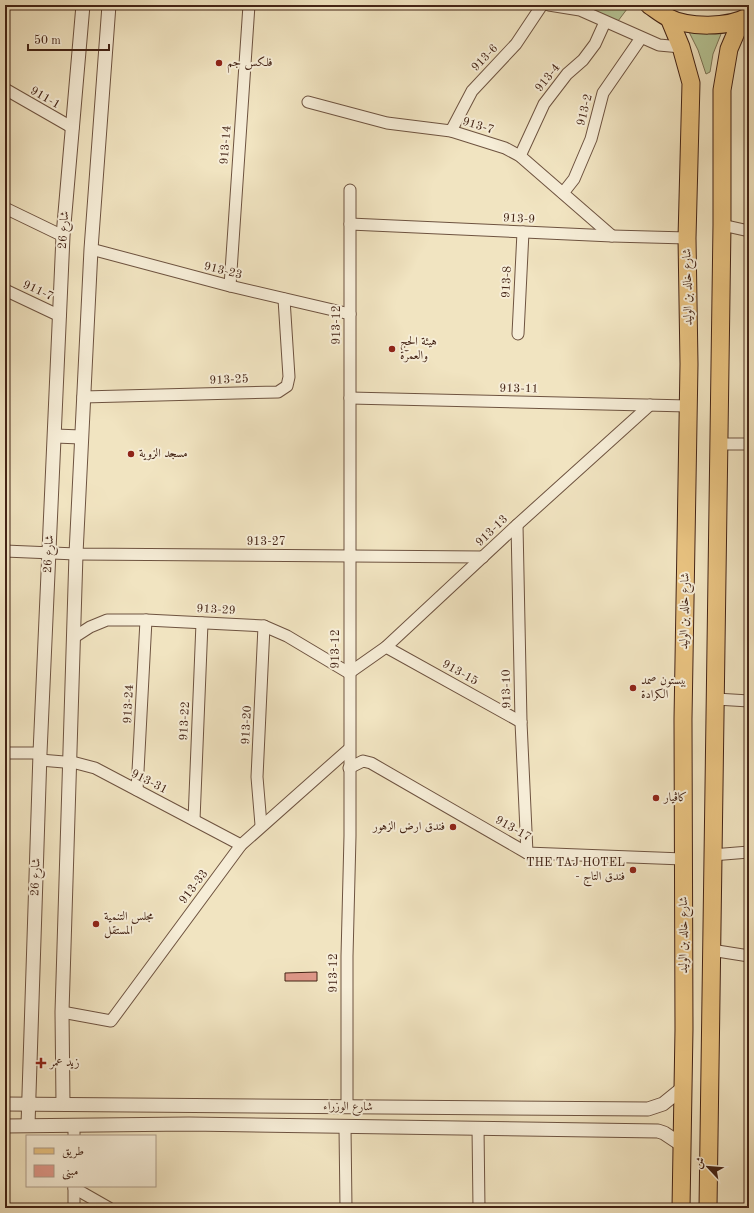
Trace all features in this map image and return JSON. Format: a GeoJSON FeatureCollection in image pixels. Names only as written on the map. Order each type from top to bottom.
{"type":"FeatureCollection","features":[{"type":"Feature","properties":{"kind":"main road"},"geometry":{"type":"LineString","coordinates":[[649,5],[669,18],[704,26],[746,20]]}},
{"type":"Feature","properties":{"kind":"main road","name":"شارع خالد بن الوليد"},"geometry":{"type":"LineString","coordinates":[[669,18],[681,47],[691,83],[687,238],[688,406],[683,719],[684,1088],[681,1208]]}},
{"type":"Feature","properties":{"kind":"main road"},"geometry":{"type":"LineString","coordinates":[[708,1208],[722,225],[722,90],[729,49],[746,20]]}},
{"type":"Feature","properties":{"kind":"main road"},"geometry":{"type":"LineString","coordinates":[[684,1028],[711,1029]]}},
{"type":"Feature","properties":{"kind":"street","name":"شارع 26"},"geometry":{"type":"LineString","coordinates":[[28,1125],[30,1103],[40,756],[63,236],[83,5]]}},
{"type":"Feature","properties":{"kind":"street"},"geometry":{"type":"LineString","coordinates":[[63,1103],[62,1012],[82,398],[91,249],[109,5]]}},
{"type":"Feature","properties":{"kind":"street","name":"913-14"},"geometry":{"type":"LineString","coordinates":[[230,286],[249,5]]}},
{"type":"Feature","properties":{"kind":"street","name":"913-6"},"geometry":{"type":"LineString","coordinates":[[451,131],[472,91],[516,44],[542,5]]}},
{"type":"Feature","properties":{"kind":"street"},"geometry":{"type":"LineString","coordinates":[[549,5],[580,10],[659,45],[681,47]]}},
{"type":"Feature","properties":{"kind":"street","name":"913-4"},"geometry":{"type":"LineString","coordinates":[[520,156],[544,104],[567,74],[583,60],[591,49],[605,22]]}},
{"type":"Feature","properties":{"kind":"street","name":"913-2"},"geometry":{"type":"LineString","coordinates":[[563,193],[574,180],[591,139],[603,93],[641,38]]}},
{"type":"Feature","properties":{"kind":"street","name":"911-1"},"geometry":{"type":"LineString","coordinates":[[5,89],[73,128]]}},
{"type":"Feature","properties":{"kind":"street","name":"913-7"},"geometry":{"type":"LineString","coordinates":[[308,102],[387,123],[451,131],[505,148],[520,156],[612,236]]}},
{"type":"Feature","properties":{"kind":"street","name":"913-12"},"geometry":{"type":"LineString","coordinates":[[347,1107],[350,190]]}},
{"type":"Feature","properties":{"kind":"street"},"geometry":{"type":"LineString","coordinates":[[5,208],[63,236]]}},
{"type":"Feature","properties":{"kind":"street","name":"913-9"},"geometry":{"type":"LineString","coordinates":[[350,224],[687,238]]}},
{"type":"Feature","properties":{"kind":"street"},"geometry":{"type":"LineString","coordinates":[[722,225],[749,231]]}},
{"type":"Feature","properties":{"kind":"street","name":"913-8"},"geometry":{"type":"LineString","coordinates":[[518,334],[523,232]]}},
{"type":"Feature","properties":{"kind":"street","name":"913-23"},"geometry":{"type":"LineString","coordinates":[[91,249],[230,286],[350,314]]}},
{"type":"Feature","properties":{"kind":"street","name":"911-7"},"geometry":{"type":"LineString","coordinates":[[5,290],[60,316]]}},
{"type":"Feature","properties":{"kind":"street","name":"913-25"},"geometry":{"type":"LineString","coordinates":[[82,398],[278,392],[287,386],[289,376],[284,299]]}},
{"type":"Feature","properties":{"kind":"street","name":"913-11"},"geometry":{"type":"LineString","coordinates":[[350,398],[688,406]]}},
{"type":"Feature","properties":{"kind":"street","name":"913-13"},"geometry":{"type":"LineString","coordinates":[[349,673],[386,647],[517,525],[650,405]]}},
{"type":"Feature","properties":{"kind":"street"},"geometry":{"type":"LineString","coordinates":[[55,436],[81,437]]}},
{"type":"Feature","properties":{"kind":"street"},"geometry":{"type":"LineString","coordinates":[[719,444],[749,444]]}},
{"type":"Feature","properties":{"kind":"street","name":"913-10"},"geometry":{"type":"LineString","coordinates":[[517,525],[521,722],[527,853]]}},
{"type":"Feature","properties":{"kind":"street","name":"913-27"},"geometry":{"type":"LineString","coordinates":[[5,551],[76,554],[483,557]]}},
{"type":"Feature","properties":{"kind":"street","name":"913-29"},"geometry":{"type":"LineString","coordinates":[[73,638],[90,627],[107,620],[146,620],[264,626],[287,636],[349,673]]}},
{"type":"Feature","properties":{"kind":"street","name":"913-24"},"geometry":{"type":"LineString","coordinates":[[137,790],[146,620]]}},
{"type":"Feature","properties":{"kind":"street","name":"913-22"},"geometry":{"type":"LineString","coordinates":[[194,820],[202,623]]}},
{"type":"Feature","properties":{"kind":"street","name":"913-20"},"geometry":{"type":"LineString","coordinates":[[261,826],[257,777],[264,626]]}},
{"type":"Feature","properties":{"kind":"street","name":"913-15"},"geometry":{"type":"LineString","coordinates":[[386,647],[521,722]]}},
{"type":"Feature","properties":{"kind":"street"},"geometry":{"type":"LineString","coordinates":[[716,699],[749,701]]}},
{"type":"Feature","properties":{"kind":"street","name":"913-33"},"geometry":{"type":"LineString","coordinates":[[62,1012],[111,1021],[241,845],[349,749]]}},
{"type":"Feature","properties":{"kind":"street","name":"913-31"},"geometry":{"type":"LineString","coordinates":[[5,753],[40,756],[95,768],[241,845]]}},
{"type":"Feature","properties":{"kind":"street","name":"913-17"},"geometry":{"type":"LineString","coordinates":[[349,768],[363,761],[371,763],[527,853],[683,859]]}},
{"type":"Feature","properties":{"kind":"street"},"geometry":{"type":"LineString","coordinates":[[712,855],[749,852]]}},
{"type":"Feature","properties":{"kind":"street"},"geometry":{"type":"LineString","coordinates":[[711,950],[749,956]]}},
{"type":"Feature","properties":{"kind":"street","name":"شارع الوزراء"},"geometry":{"type":"LineString","coordinates":[[5,1104],[192,1104],[648,1110],[663,1104],[684,1088]]}},
{"type":"Feature","properties":{"kind":"street"},"geometry":{"type":"LineString","coordinates":[[189,1124],[192,1104]]}},
{"type":"Feature","properties":{"kind":"street"},"geometry":{"type":"LineString","coordinates":[[450,1129],[451,1108]]}},
{"type":"Feature","properties":{"kind":"street","name":"شارع الوزراء"},"geometry":{"type":"LineString","coordinates":[[5,1126],[28,1125],[74,1131],[189,1124],[658,1131],[664,1133],[682,1145]]}},
{"type":"Feature","properties":{"kind":"street"},"geometry":{"type":"LineString","coordinates":[[345,1127],[346,1208]]}},
{"type":"Feature","properties":{"kind":"street"},"geometry":{"type":"LineString","coordinates":[[478,1128],[479,1208]]}},
{"type":"Feature","properties":{"kind":"street"},"geometry":{"type":"LineString","coordinates":[[74,1187],[74,1208]]}},
{"type":"Feature","properties":{"kind":"street"},"geometry":{"type":"LineString","coordinates":[[74,1187],[109,1208]]}},
{"type":"Feature","properties":{"kind":"green space"},"geometry":{"type":"Polygon","coordinates":[[[572,5],[623,5],[627,9],[618,21],[572,5]]]}},
{"type":"Feature","properties":{"kind":"green space"},"geometry":{"type":"Polygon","coordinates":[[[723,29],[713,54],[710,72],[706,74],[698,50],[688,30],[723,29]]]}},
{"type":"Feature","properties":{"kind":"building"},"geometry":{"type":"Polygon","coordinates":[[[317,972],[317,981],[285,981],[285,973],[317,972]]]}},
{"type":"Feature","properties":{"kind":"place","name":"فلكس جم"},"geometry":{"type":"Point","coordinates":[219,63]}},
{"type":"Feature","properties":{"kind":"place","name":"هيئة الحج والعمرة"},"geometry":{"type":"Point","coordinates":[392,349]}},
{"type":"Feature","properties":{"kind":"place","name":"مسجد الزوية"},"geometry":{"type":"Point","coordinates":[131,454]}},
{"type":"Feature","properties":{"kind":"place","name":"بيستون صمد الكرادة"},"geometry":{"type":"Point","coordinates":[633,688]}},
{"type":"Feature","properties":{"kind":"place","name":"كاڤيار"},"geometry":{"type":"Point","coordinates":[656,798]}},
{"type":"Feature","properties":{"kind":"place","name":"فندق ارض الزهور"},"geometry":{"type":"Point","coordinates":[453,827]}},
{"type":"Feature","properties":{"kind":"place","name":"THE TAJ HOTEL - فندق التاج"},"geometry":{"type":"Point","coordinates":[633,870]}},
{"type":"Feature","properties":{"kind":"place","name":"مجلس التنمية المستقل"},"geometry":{"type":"Point","coordinates":[96,924]}},
{"type":"Feature","properties":{"kind":"place","name":"زيد عمر"},"geometry":{"type":"Point","coordinates":[41,1063]}}]}
